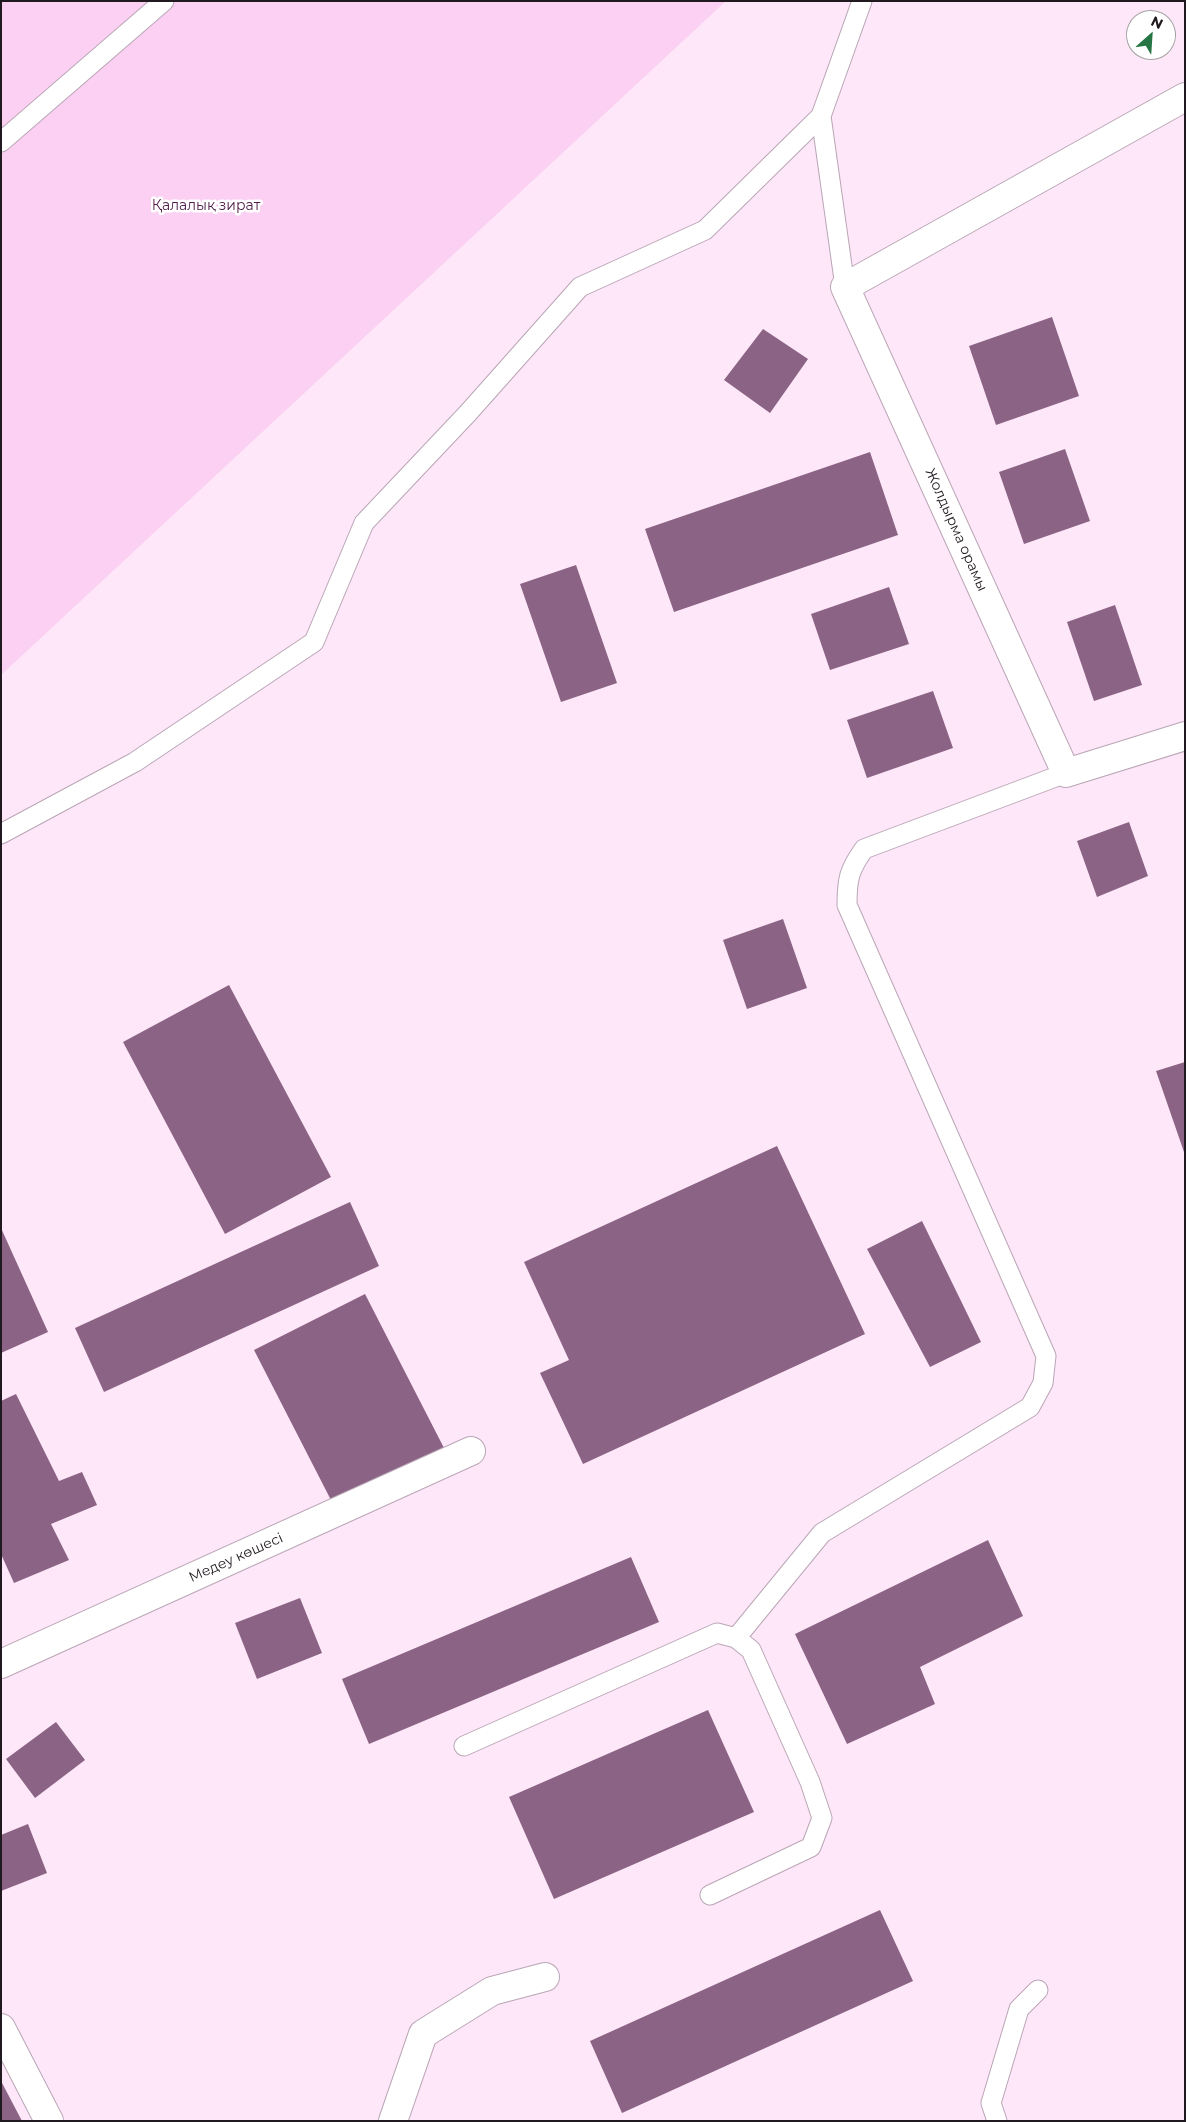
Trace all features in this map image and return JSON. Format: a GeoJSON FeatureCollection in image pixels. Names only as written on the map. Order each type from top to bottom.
{"type":"FeatureCollection","features":[{"type":"Feature","properties":{"kind":"street"},"geometry":{"type":"LineString","coordinates":[[845,287],[1185,97]]}},
{"type":"Feature","properties":{"kind":"street","name":"Жолдырма орамы"},"geometry":{"type":"LineString","coordinates":[[845,287],[1066,773]]}},
{"type":"Feature","properties":{"kind":"street"},"geometry":{"type":"LineString","coordinates":[[1066,773],[1185,736]]}},
{"type":"Feature","properties":{"kind":"street","name":"Медеу көшесі"},"geometry":{"type":"LineString","coordinates":[[1,1664],[471,1451]]}},
{"type":"Feature","properties":{"kind":"street"},"geometry":{"type":"LineString","coordinates":[[393,2121],[423,2034],[492,1991],[545,1977]]}},
{"type":"Feature","properties":{"kind":"street"},"geometry":{"type":"LineString","coordinates":[[1,2028],[49,2121]]}},
{"type":"Feature","properties":{"kind":"lane"},"geometry":{"type":"LineString","coordinates":[[1,142],[164,1]]}},
{"type":"Feature","properties":{"kind":"lane"},"geometry":{"type":"LineString","coordinates":[[1,834],[135,762],[314,642],[364,523],[468,413],[580,287],[705,230],[821,116],[862,1]]}},
{"type":"Feature","properties":{"kind":"lane"},"geometry":{"type":"LineString","coordinates":[[821,116],[845,287]]}},
{"type":"Feature","properties":{"kind":"lane"},"geometry":{"type":"LineString","coordinates":[[736,1638],[822,1533],[1030,1407],[1043,1384],[1046,1356],[847,905],[847,880],[851,867],[864,849],[1066,773]]}},
{"type":"Feature","properties":{"kind":"lane"},"geometry":{"type":"LineString","coordinates":[[464,1746],[717,1633],[736,1638],[751,1650],[810,1782],[822,1818],[811,1847],[710,1895]]}},
{"type":"Feature","properties":{"kind":"lane"},"geometry":{"type":"LineString","coordinates":[[997,2121],[991,2103],[1019,2009],[1038,1990]]}},
{"type":"Feature","properties":{"kind":"green space","name":"Қалалық зират"},"geometry":{"type":"Polygon","coordinates":[[[1,1],[726,1],[1,675],[1,1]]]}},
{"type":"Feature","properties":{"kind":"building"},"geometry":{"type":"Polygon","coordinates":[[[1052,317],[1079,396],[996,425],[969,346],[1052,317]]]}},
{"type":"Feature","properties":{"kind":"building"},"geometry":{"type":"Polygon","coordinates":[[[763,329],[808,359],[770,413],[724,380],[763,329]]]}},
{"type":"Feature","properties":{"kind":"building"},"geometry":{"type":"Polygon","coordinates":[[[1065,449],[1090,521],[1024,544],[999,472],[1065,449]]]}},
{"type":"Feature","properties":{"kind":"building"},"geometry":{"type":"Polygon","coordinates":[[[870,452],[898,535],[674,612],[645,529],[870,452]]]}},
{"type":"Feature","properties":{"kind":"building"},"geometry":{"type":"Polygon","coordinates":[[[576,565],[617,683],[561,702],[520,584],[576,565]]]}},
{"type":"Feature","properties":{"kind":"building"},"geometry":{"type":"Polygon","coordinates":[[[889,587],[909,644],[830,670],[811,614],[889,587]]]}},
{"type":"Feature","properties":{"kind":"building"},"geometry":{"type":"Polygon","coordinates":[[[1115,605],[1142,685],[1094,701],[1067,622],[1115,605]]]}},
{"type":"Feature","properties":{"kind":"building"},"geometry":{"type":"Polygon","coordinates":[[[933,691],[953,748],[867,778],[847,720],[933,691]]]}},
{"type":"Feature","properties":{"kind":"building"},"geometry":{"type":"Polygon","coordinates":[[[1129,822],[1148,876],[1097,897],[1077,841],[1129,822]]]}},
{"type":"Feature","properties":{"kind":"building"},"geometry":{"type":"Polygon","coordinates":[[[783,919],[807,988],[747,1009],[723,940],[783,919]]]}},
{"type":"Feature","properties":{"kind":"building"},"geometry":{"type":"Polygon","coordinates":[[[229,985],[331,1177],[225,1234],[123,1042],[229,985]]]}},
{"type":"Feature","properties":{"kind":"building"},"geometry":{"type":"Polygon","coordinates":[[[1185,1062],[1185,1152],[1184,1152],[1156,1071],[1185,1062]]]}},
{"type":"Feature","properties":{"kind":"building"},"geometry":{"type":"Polygon","coordinates":[[[777,1146],[865,1334],[583,1464],[540,1373],[569,1360],[524,1262],[777,1146]]]}},
{"type":"Feature","properties":{"kind":"building"},"geometry":{"type":"Polygon","coordinates":[[[350,1202],[379,1266],[104,1392],[75,1328],[350,1202]]]}},
{"type":"Feature","properties":{"kind":"building"},"geometry":{"type":"Polygon","coordinates":[[[922,1221],[981,1342],[930,1367],[867,1249],[922,1221]]]}},
{"type":"Feature","properties":{"kind":"building"},"geometry":{"type":"Polygon","coordinates":[[[1,1228],[48,1332],[1,1353],[1,1228]]]}},
{"type":"Feature","properties":{"kind":"building"},"geometry":{"type":"Polygon","coordinates":[[[365,1294],[444,1448],[333,1504],[254,1350],[365,1294]]]}},
{"type":"Feature","properties":{"kind":"building"},"geometry":{"type":"Polygon","coordinates":[[[16,1394],[59,1481],[82,1472],[97,1505],[51,1524],[69,1560],[14,1583],[1,1554],[1,1401],[16,1394]]]}},
{"type":"Feature","properties":{"kind":"building"},"geometry":{"type":"Polygon","coordinates":[[[988,1540],[1023,1616],[920,1667],[935,1704],[847,1744],[795,1634],[988,1540]]]}},
{"type":"Feature","properties":{"kind":"building"},"geometry":{"type":"Polygon","coordinates":[[[631,1557],[659,1622],[369,1744],[342,1679],[631,1557]]]}},
{"type":"Feature","properties":{"kind":"building"},"geometry":{"type":"Polygon","coordinates":[[[300,1598],[322,1653],[257,1679],[235,1623],[300,1598]]]}},
{"type":"Feature","properties":{"kind":"building"},"geometry":{"type":"Polygon","coordinates":[[[708,1710],[754,1812],[554,1899],[509,1797],[708,1710]]]}},
{"type":"Feature","properties":{"kind":"building"},"geometry":{"type":"Polygon","coordinates":[[[56,1722],[85,1760],[35,1798],[6,1759],[56,1722]]]}},
{"type":"Feature","properties":{"kind":"building"},"geometry":{"type":"Polygon","coordinates":[[[28,1824],[47,1873],[1,1891],[1,1835],[28,1824]]]}},
{"type":"Feature","properties":{"kind":"building"},"geometry":{"type":"Polygon","coordinates":[[[880,1910],[913,1981],[622,2113],[590,2041],[880,1910]]]}},
{"type":"Feature","properties":{"kind":"building"},"geometry":{"type":"Polygon","coordinates":[[[1,2081],[22,2121],[1,2121],[1,2081]]]}}]}
